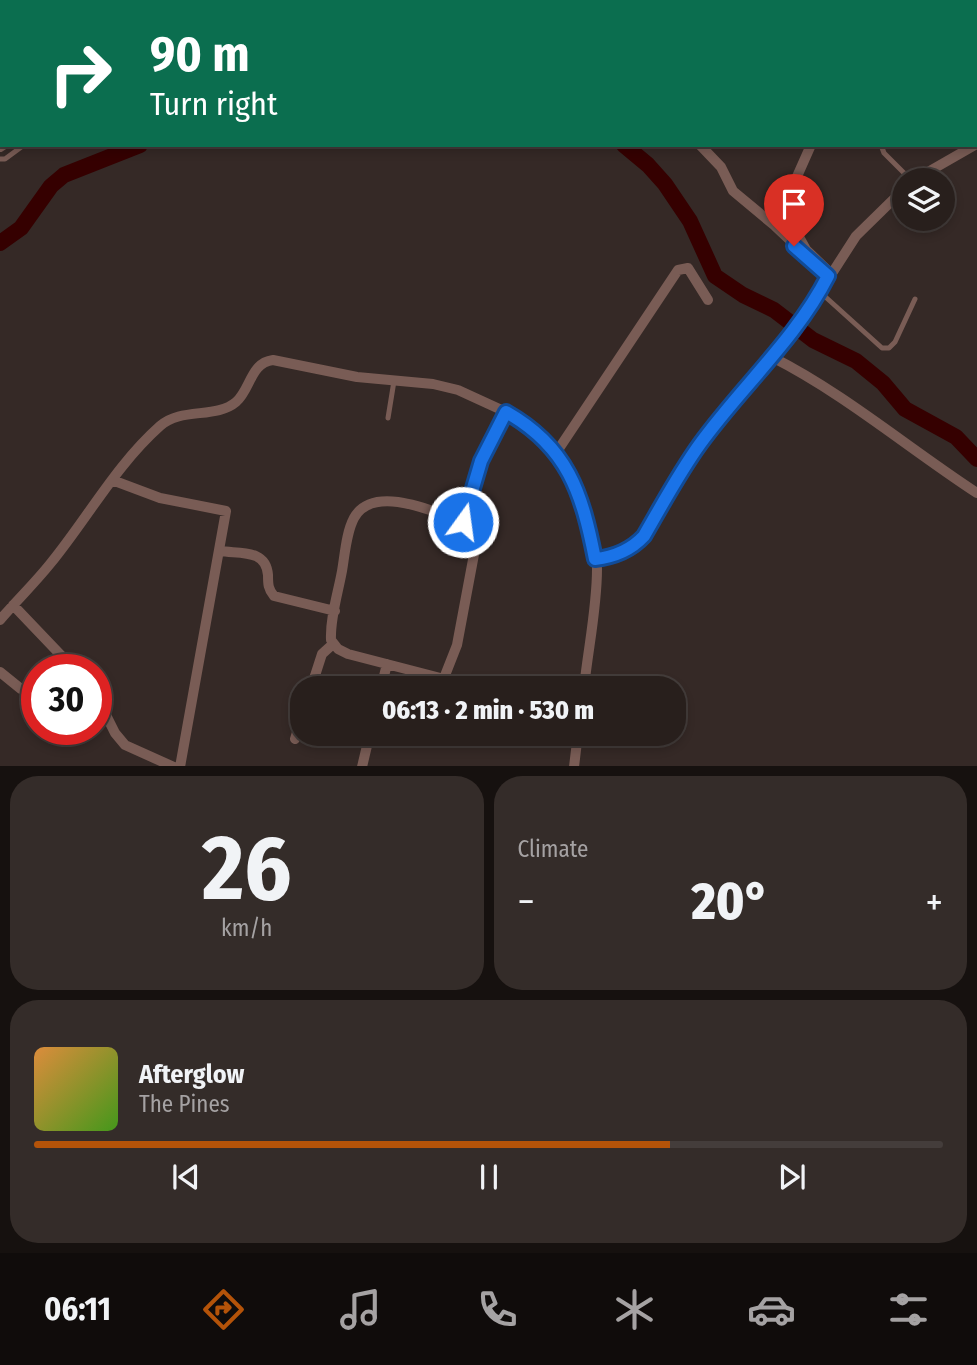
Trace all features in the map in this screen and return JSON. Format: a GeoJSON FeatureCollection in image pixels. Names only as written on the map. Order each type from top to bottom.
{"type":"FeatureCollection","features":[{"type":"Feature","properties":{"kind":"street"},"geometry":{"type":"LineString","coordinates":[[702,147],[721,167],[733,191],[830,274]]}},
{"type":"Feature","properties":{"kind":"street"},"geometry":{"type":"LineString","coordinates":[[775,226],[810,147]]}},
{"type":"Feature","properties":{"kind":"street"},"geometry":{"type":"LineString","coordinates":[[934,168],[971,147]]}},
{"type":"Feature","properties":{"kind":"street"},"geometry":{"type":"LineString","coordinates":[[595,559],[628,549],[644,536],[700,444],[772,357],[865,225],[892,200]]}},
{"type":"Feature","properties":{"kind":"street"},"geometry":{"type":"LineString","coordinates":[[556,453],[678,270],[688,268],[708,300]]}},
{"type":"Feature","properties":{"kind":"street"},"geometry":{"type":"LineString","coordinates":[[772,357],[833,390],[895,437],[977,493]]}},
{"type":"Feature","properties":{"kind":"street"},"geometry":{"type":"LineString","coordinates":[[0,620],[50,565],[112,481],[164,423],[185,415],[229,407],[238,400],[256,368],[264,361],[273,360],[357,377],[433,384],[458,390],[506,412],[531,428],[556,453],[581,496],[597,569],[585,676]]}},
{"type":"Feature","properties":{"kind":"street"},"geometry":{"type":"LineString","coordinates":[[463,522],[477,474],[506,412]]}},
{"type":"Feature","properties":{"kind":"street"},"geometry":{"type":"LineString","coordinates":[[112,481],[160,498],[226,511],[180,766]]}},
{"type":"Feature","properties":{"kind":"street"},"geometry":{"type":"LineString","coordinates":[[436,676],[348,654],[334,644],[331,634],[334,611],[353,520],[368,504],[418,505],[463,522],[478,533],[457,645],[445,676]]}},
{"type":"Feature","properties":{"kind":"street"},"geometry":{"type":"LineString","coordinates":[[220,551],[264,559],[267,565],[268,589],[274,596],[334,611]]}},
{"type":"Feature","properties":{"kind":"street"},"geometry":{"type":"LineString","coordinates":[[13,605],[60,654]]}},
{"type":"Feature","properties":{"kind":"street"},"geometry":{"type":"LineString","coordinates":[[315,676],[322,654],[334,644]]}},
{"type":"Feature","properties":{"kind":"street"},"geometry":{"type":"LineString","coordinates":[[384,676],[387,664]]}},
{"type":"Feature","properties":{"kind":"street"},"geometry":{"type":"LineString","coordinates":[[0,672],[21,688]]}},
{"type":"Feature","properties":{"kind":"street"},"geometry":{"type":"LineString","coordinates":[[112,727],[125,745],[174,766]]}},
{"type":"Feature","properties":{"kind":"street"},"geometry":{"type":"LineString","coordinates":[[362,766],[367,746]]}},
{"type":"Feature","properties":{"kind":"street"},"geometry":{"type":"LineString","coordinates":[[574,766],[576,746]]}},
{"type":"Feature","properties":{"kind":"lane"},"geometry":{"type":"LineString","coordinates":[[0,159],[5,159],[21,147]]}},
{"type":"Feature","properties":{"kind":"lane"},"geometry":{"type":"LineString","coordinates":[[882,147],[884,153],[900,168]]}},
{"type":"Feature","properties":{"kind":"lane"},"geometry":{"type":"LineString","coordinates":[[792,219],[808,248],[830,274]]}},
{"type":"Feature","properties":{"kind":"lane"},"geometry":{"type":"LineString","coordinates":[[820,292],[881,348],[889,348],[894,342],[915,299]]}},
{"type":"Feature","properties":{"kind":"lane"},"geometry":{"type":"LineString","coordinates":[[388,418],[394,380]]}},
{"type":"Feature","properties":{"kind":"waterway"},"geometry":{"type":"LineString","coordinates":[[0,243],[21,228],[51,186],[64,175],[135,147]]}},
{"type":"Feature","properties":{"kind":"waterway"},"geometry":{"type":"LineString","coordinates":[[626,147],[665,184],[690,221],[715,276],[743,295],[774,310],[813,340],[856,361],[883,383],[905,409],[956,437],[977,459]]}},
{"type":"Feature","properties":{"kind":"route"},"geometry":{"type":"LineString","coordinates":[[463,522],[481,461],[506,412],[543,438],[561,459],[581,496],[595,559],[635,545],[644,536],[700,444],[772,357],[820,292],[828,276],[794,246]]}}]}
